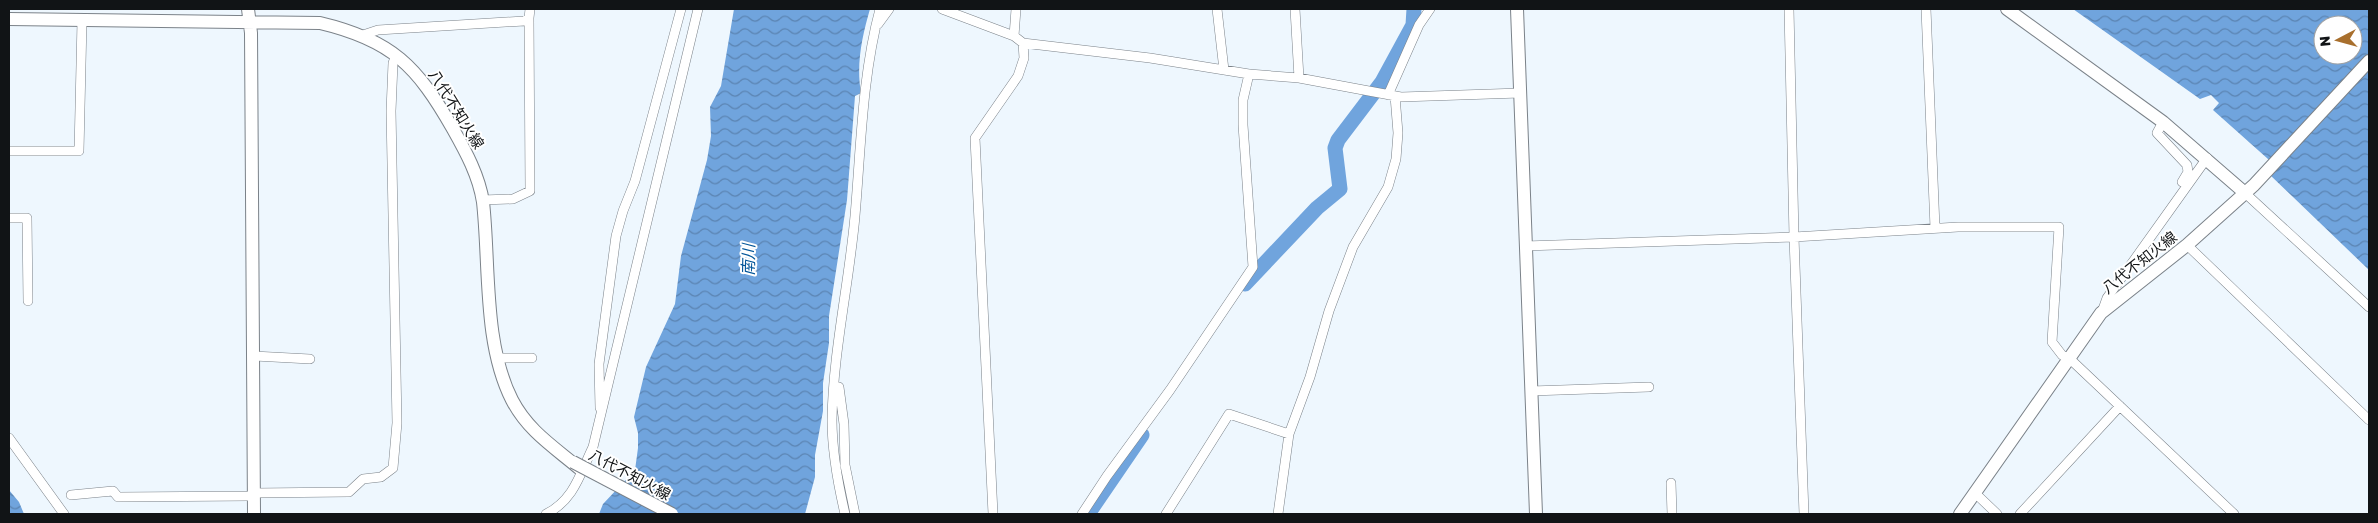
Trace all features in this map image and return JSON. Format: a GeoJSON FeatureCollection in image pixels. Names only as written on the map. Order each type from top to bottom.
{"type":"FeatureCollection","features":[{"type":"Feature","properties":{"kind":"main road"},"geometry":{"type":"LineString","coordinates":[[1516,9],[1536,514]]}},
{"type":"Feature","properties":{"kind":"main road"},"geometry":{"type":"LineString","coordinates":[[2007,9],[2163,122],[2249,189]]}},
{"type":"Feature","properties":{"kind":"main road"},"geometry":{"type":"LineString","coordinates":[[249,15],[254,514]]}},
{"type":"Feature","properties":{"kind":"main road","name":"八代不知火線"},"geometry":{"type":"LineString","coordinates":[[9,19],[82,21],[249,15],[320,23],[363,35],[396,55],[423,80],[440,106],[471,163],[482,200],[493,326],[498,358],[509,392],[527,424],[546,442],[577,466],[672,514]]}},
{"type":"Feature","properties":{"kind":"main road","name":"八代不知火線"},"geometry":{"type":"LineString","coordinates":[[1960,514],[2101,313],[2187,245],[2249,189],[2369,61]]}},
{"type":"Feature","properties":{"kind":"street"},"geometry":{"type":"LineString","coordinates":[[601,414],[599,364],[616,236],[623,210],[635,182],[681,9]]}},
{"type":"Feature","properties":{"kind":"street"},"geometry":{"type":"LineString","coordinates":[[546,514],[565,502],[577,466],[593,447],[698,9]]}},
{"type":"Feature","properties":{"kind":"street"},"geometry":{"type":"LineString","coordinates":[[845,514],[835,456],[832,420],[854,218],[864,101],[875,28],[880,9]]}},
{"type":"Feature","properties":{"kind":"street"},"geometry":{"type":"LineString","coordinates":[[875,28],[889,9]]}},
{"type":"Feature","properties":{"kind":"street"},"geometry":{"type":"LineString","coordinates":[[942,9],[1014,36],[1022,43],[1150,58],[1249,74],[1299,78],[1388,95],[1520,93]]}},
{"type":"Feature","properties":{"kind":"street"},"geometry":{"type":"LineString","coordinates":[[1014,36],[1016,9]]}},
{"type":"Feature","properties":{"kind":"street"},"geometry":{"type":"LineString","coordinates":[[1216,9],[1224,70]]}},
{"type":"Feature","properties":{"kind":"street"},"geometry":{"type":"LineString","coordinates":[[1295,9],[1299,78]]}},
{"type":"Feature","properties":{"kind":"street"},"geometry":{"type":"LineString","coordinates":[[1278,514],[1289,434],[1310,377],[1343,270],[1371,214],[1388,187],[1396,159],[1398,133],[1388,95],[1419,25],[1430,9]]}},
{"type":"Feature","properties":{"kind":"street"},"geometry":{"type":"LineString","coordinates":[[1789,9],[1794,237],[1804,514]]}},
{"type":"Feature","properties":{"kind":"street"},"geometry":{"type":"LineString","coordinates":[[1926,9],[1935,228]]}},
{"type":"Feature","properties":{"kind":"street"},"geometry":{"type":"LineString","coordinates":[[363,35],[378,30],[524,20],[529,13]]}},
{"type":"Feature","properties":{"kind":"street"},"geometry":{"type":"LineString","coordinates":[[482,200],[513,200],[530,191],[529,13]]}},
{"type":"Feature","properties":{"kind":"street"},"geometry":{"type":"LineString","coordinates":[[9,151],[79,151],[82,21]]}},
{"type":"Feature","properties":{"kind":"street"},"geometry":{"type":"LineString","coordinates":[[993,514],[975,138],[1018,76],[1024,58],[1022,43]]}},
{"type":"Feature","properties":{"kind":"street"},"geometry":{"type":"LineString","coordinates":[[71,495],[113,491],[118,497],[249,496],[253,493],[349,492],[363,479],[381,477],[393,468],[397,413],[391,111],[393,63],[396,55]]}},
{"type":"Feature","properties":{"kind":"street"},"geometry":{"type":"LineString","coordinates":[[1082,514],[1107,476],[1170,390],[1253,267],[1243,125],[1243,100],[1249,74]]}},
{"type":"Feature","properties":{"kind":"street"},"geometry":{"type":"LineString","coordinates":[[2161,222],[2159,218],[2180,186],[2188,168],[2188,165],[2157,133],[2163,122]]}},
{"type":"Feature","properties":{"kind":"street"},"geometry":{"type":"LineString","coordinates":[[2101,313],[2107,298],[2207,158]]}},
{"type":"Feature","properties":{"kind":"street"},"geometry":{"type":"LineString","coordinates":[[2249,189],[2369,307]]}},
{"type":"Feature","properties":{"kind":"street"},"geometry":{"type":"LineString","coordinates":[[9,218],[27,218],[28,301]]}},
{"type":"Feature","properties":{"kind":"street"},"geometry":{"type":"LineString","coordinates":[[1526,246],[1794,237],[1935,228],[2058,227],[2052,342],[2062,356],[2069,358],[2234,514]]}},
{"type":"Feature","properties":{"kind":"street"},"geometry":{"type":"LineString","coordinates":[[2187,245],[2369,420]]}},
{"type":"Feature","properties":{"kind":"street"},"geometry":{"type":"LineString","coordinates":[[252,356],[310,359]]}},
{"type":"Feature","properties":{"kind":"street"},"geometry":{"type":"LineString","coordinates":[[498,358],[532,358]]}},
{"type":"Feature","properties":{"kind":"street"},"geometry":{"type":"LineString","coordinates":[[836,378],[844,424],[845,466],[855,514]]}},
{"type":"Feature","properties":{"kind":"street"},"geometry":{"type":"LineString","coordinates":[[1531,391],[1649,387]]}},
{"type":"Feature","properties":{"kind":"street"},"geometry":{"type":"LineString","coordinates":[[2020,514],[2120,406]]}},
{"type":"Feature","properties":{"kind":"street"},"geometry":{"type":"LineString","coordinates":[[1166,514],[1228,414],[1289,434]]}},
{"type":"Feature","properties":{"kind":"street"},"geometry":{"type":"LineString","coordinates":[[9,438],[64,514]]}},
{"type":"Feature","properties":{"kind":"street"},"geometry":{"type":"LineString","coordinates":[[1671,483],[1672,514]]}},
{"type":"Feature","properties":{"kind":"street"},"geometry":{"type":"LineString","coordinates":[[1975,493],[1997,514]]}},
{"type":"Feature","properties":{"kind":"water","name":"南川"},"geometry":{"type":"Polygon","coordinates":[[[734,9],[870,9],[861,51],[859,72],[861,93],[855,96],[847,200],[829,316],[829,343],[823,383],[823,411],[815,455],[815,477],[805,514],[599,514],[603,504],[635,470],[638,433],[634,417],[646,367],[675,304],[681,256],[707,160],[711,136],[710,107],[721,86],[734,9]]]}},
{"type":"Feature","properties":{"kind":"water"},"geometry":{"type":"Polygon","coordinates":[[[2073,9],[2369,9],[2369,270],[2269,174],[2275,167],[2213,110],[2219,103],[2211,95],[2200,99],[2073,9]]]}},
{"type":"Feature","properties":{"kind":"water"},"geometry":{"type":"Polygon","coordinates":[[[9,490],[19,502],[24,514],[9,514],[9,490]]]}},
{"type":"Feature","properties":{"kind":"waterway"},"geometry":{"type":"LineString","coordinates":[[1245,284],[1317,208],[1340,189],[1335,148],[1338,140],[1382,82],[1413,25],[1414,9]]}},
{"type":"Feature","properties":{"kind":"waterway"},"geometry":{"type":"LineString","coordinates":[[1088,514],[1142,435]]}}]}
